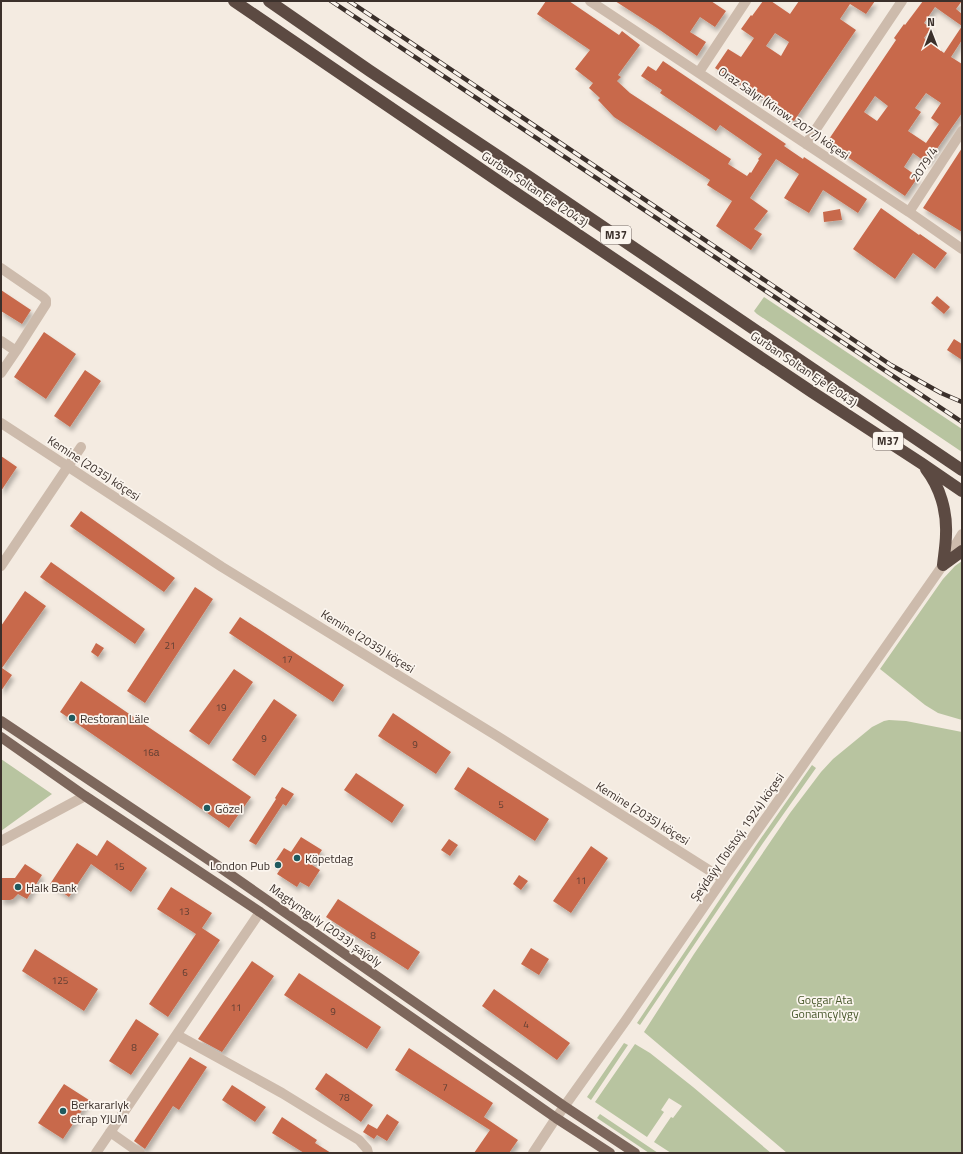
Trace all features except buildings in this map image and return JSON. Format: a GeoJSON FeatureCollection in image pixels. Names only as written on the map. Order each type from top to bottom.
{"type":"FeatureCollection","features":[{"type":"Feature","properties":{"kind":"highway","name":"Gurban Soltan Eje (2043)"},"geometry":{"type":"LineString","coordinates":[[234,1],[543,211],[812,392],[921,462],[962,491]]}},
{"type":"Feature","properties":{"kind":"highway","name":"Gurban Soltan Eje (2043)"},"geometry":{"type":"LineString","coordinates":[[269,1],[370,71],[528,176],[962,470]]}},
{"type":"Feature","properties":{"kind":"highway"},"geometry":{"type":"LineString","coordinates":[[921,462],[935,482],[945,514],[946,534],[943,565]]}},
{"type":"Feature","properties":{"kind":"highway"},"geometry":{"type":"LineString","coordinates":[[943,565],[962,551]]}},
{"type":"Feature","properties":{"kind":"main road","name":"Magtymguly (2033) şaýoly"},"geometry":{"type":"LineString","coordinates":[[1,721],[218,866],[564,1106],[635,1153]]}},
{"type":"Feature","properties":{"kind":"main road"},"geometry":{"type":"LineString","coordinates":[[1,737],[85,796],[260,912],[556,1118],[610,1153]]}},
{"type":"Feature","properties":{"kind":"street"},"geometry":{"type":"LineString","coordinates":[[699,72],[746,1]]}},
{"type":"Feature","properties":{"kind":"street"},"geometry":{"type":"LineString","coordinates":[[806,144],[902,1]]}},
{"type":"Feature","properties":{"kind":"street","name":"Oraz Salyr (Kirow, 2077) köçesi"},"geometry":{"type":"LineString","coordinates":[[595,2],[962,249]]}},
{"type":"Feature","properties":{"kind":"street","name":"2079/4"},"geometry":{"type":"LineString","coordinates":[[908,212],[962,131]]}},
{"type":"Feature","properties":{"kind":"street"},"geometry":{"type":"LineString","coordinates":[[1,268],[39,293],[46,300],[46,304],[1,373]]}},
{"type":"Feature","properties":{"kind":"street"},"geometry":{"type":"LineString","coordinates":[[1,341],[16,351]]}},
{"type":"Feature","properties":{"kind":"street","name":"Kemine (2035) köçesi"},"geometry":{"type":"LineString","coordinates":[[1,423],[222,567],[497,736],[722,879]]}},
{"type":"Feature","properties":{"kind":"street"},"geometry":{"type":"LineString","coordinates":[[1,566],[81,447]]}},
{"type":"Feature","properties":{"kind":"street","name":"Şeýdaýy (Tolstoý, 1924) köçesi"},"geometry":{"type":"LineString","coordinates":[[532,1153],[626,1020],[722,879],[943,565],[962,534]]}},
{"type":"Feature","properties":{"kind":"street"},"geometry":{"type":"LineString","coordinates":[[1,841],[85,796]]}},
{"type":"Feature","properties":{"kind":"street"},"geometry":{"type":"LineString","coordinates":[[96,1153],[260,912]]}},
{"type":"Feature","properties":{"kind":"street"},"geometry":{"type":"LineString","coordinates":[[178,1034],[347,1132],[359,1140],[368,1149],[368,1153]]}},
{"type":"Feature","properties":{"kind":"street"},"geometry":{"type":"LineString","coordinates":[[110,1132],[140,1153]]}},
{"type":"Feature","properties":{"kind":"green space"},"geometry":{"type":"Polygon","coordinates":[[[764,297],[962,429],[962,452],[757,314],[754,311],[764,297]]]}},
{"type":"Feature","properties":{"kind":"green space"},"geometry":{"type":"Polygon","coordinates":[[[962,561],[962,720],[938,713],[925,705],[880,669],[943,579],[962,561]]]}},
{"type":"Feature","properties":{"kind":"green space","name":"Goçgar Ata Gonamçylygy"},"geometry":{"type":"Polygon","coordinates":[[[889,720],[906,721],[962,732],[962,1153],[787,1153],[644,1032],[694,954],[745,879],[790,813],[821,772],[833,759],[872,727],[889,720]]]}},
{"type":"Feature","properties":{"kind":"green space"},"geometry":{"type":"Polygon","coordinates":[[[1,759],[52,794],[1,831],[1,759]]]}},
{"type":"Feature","properties":{"kind":"green space"},"geometry":{"type":"Polygon","coordinates":[[[812,765],[816,768],[763,843],[640,1025],[637,1023],[759,841],[812,765]]]}},
{"type":"Feature","properties":{"kind":"green space"},"geometry":{"type":"Polygon","coordinates":[[[624,1043],[628,1045],[591,1100],[587,1097],[624,1043]]]}},
{"type":"Feature","properties":{"kind":"green space"},"geometry":{"type":"Polygon","coordinates":[[[635,1044],[650,1053],[693,1087],[771,1153],[671,1153],[654,1142],[671,1117],[673,1118],[682,1106],[669,1098],[661,1110],[664,1112],[647,1137],[595,1102],[635,1044]]]}},
{"type":"Feature","properties":{"kind":"green space"},"geometry":{"type":"Polygon","coordinates":[[[600,1114],[658,1153],[649,1153],[597,1118],[600,1114]]]}},
{"type":"Feature","properties":{"kind":"railway"},"geometry":{"type":"LineString","coordinates":[[331,1],[962,422]]}},
{"type":"Feature","properties":{"kind":"railway"},"geometry":{"type":"LineString","coordinates":[[349,1],[891,365],[941,393],[962,402]]}},
{"type":"Feature","properties":{"kind":"place","name":"Restoran Läle"},"geometry":{"type":"Point","coordinates":[72,718]}},
{"type":"Feature","properties":{"kind":"place","name":"Gözel"},"geometry":{"type":"Point","coordinates":[207,808]}},
{"type":"Feature","properties":{"kind":"place","name":"Köpetdag"},"geometry":{"type":"Point","coordinates":[297,858]}},
{"type":"Feature","properties":{"kind":"place","name":"London Pub"},"geometry":{"type":"Point","coordinates":[278,865]}},
{"type":"Feature","properties":{"kind":"place","name":"Halk Bank"},"geometry":{"type":"Point","coordinates":[18,887]}},
{"type":"Feature","properties":{"kind":"place","name":"Berkararlyk etrap YJUM"},"geometry":{"type":"Point","coordinates":[63,1111]}}]}
